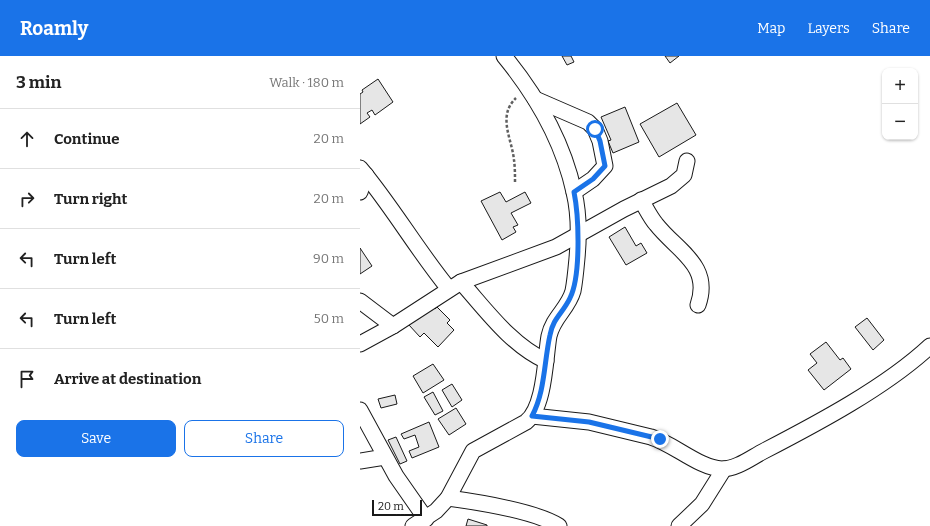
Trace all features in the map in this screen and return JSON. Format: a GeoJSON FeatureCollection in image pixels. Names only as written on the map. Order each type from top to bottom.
{"type":"FeatureCollection","features":[{"type":"Feature","properties":{"kind":"street"},"geometry":{"type":"LineString","coordinates":[[360,410],[420,523],[436,511],[448,498],[473,450],[526,422],[532,416],[536,408],[552,325],[570,298],[572,292],[578,234],[574,192],[565,163],[535,99],[525,82],[504,56]]}},
{"type":"Feature","properties":{"kind":"street"},"geometry":{"type":"LineString","coordinates":[[535,99],[582,118],[592,125],[597,135],[604,159],[604,168],[574,192]]}},
{"type":"Feature","properties":{"kind":"street"},"geometry":{"type":"LineString","coordinates":[[360,344],[393,326],[455,285],[540,254],[680,180],[685,172],[687,162]]}},
{"type":"Feature","properties":{"kind":"street"},"geometry":{"type":"LineString","coordinates":[[360,192],[363,172]]}},
{"type":"Feature","properties":{"kind":"street"},"geometry":{"type":"LineString","coordinates":[[363,172],[407,230],[426,260],[493,318],[524,349],[546,361]]}},
{"type":"Feature","properties":{"kind":"street"},"geometry":{"type":"LineString","coordinates":[[641,200],[656,224],[690,259],[700,275],[703,288],[698,305]]}},
{"type":"Feature","properties":{"kind":"street"},"geometry":{"type":"LineString","coordinates":[[360,301],[393,326]]}},
{"type":"Feature","properties":{"kind":"street"},"geometry":{"type":"LineString","coordinates":[[532,416],[589,422],[660,439],[706,465],[724,469],[743,462],[808,427],[886,380],[930,346]]}},
{"type":"Feature","properties":{"kind":"street"},"geometry":{"type":"LineString","coordinates":[[360,461],[385,457]]}},
{"type":"Feature","properties":{"kind":"street"},"geometry":{"type":"LineString","coordinates":[[679,526],[702,504],[724,469]]}},
{"type":"Feature","properties":{"kind":"street"},"geometry":{"type":"LineString","coordinates":[[448,498],[478,502],[546,518],[559,526]]}},
{"type":"Feature","properties":{"kind":"path"},"geometry":{"type":"LineString","coordinates":[[515,182],[514,160],[507,134],[507,116],[511,104],[521,92],[525,82]]}},
{"type":"Feature","properties":{"kind":"building"},"geometry":{"type":"Polygon","coordinates":[[[562,56],[571,56],[574,62],[567,65],[562,56]]]}},
{"type":"Feature","properties":{"kind":"building"},"geometry":{"type":"Polygon","coordinates":[[[665,56],[679,56],[670,63],[665,56]]]}},
{"type":"Feature","properties":{"kind":"building"},"geometry":{"type":"Polygon","coordinates":[[[378,79],[393,102],[375,115],[372,110],[367,113],[370,117],[360,124],[360,94],[363,92],[362,90],[378,79]]]}},
{"type":"Feature","properties":{"kind":"building"},"geometry":{"type":"Polygon","coordinates":[[[677,103],[696,135],[659,157],[640,124],[677,103]]]}},
{"type":"Feature","properties":{"kind":"building"},"geometry":{"type":"Polygon","coordinates":[[[625,107],[639,142],[613,153],[608,141],[611,140],[601,117],[625,107]]]}},
{"type":"Feature","properties":{"kind":"building"},"geometry":{"type":"Polygon","coordinates":[[[500,192],[506,202],[525,192],[531,203],[511,213],[518,225],[513,227],[516,232],[502,240],[481,201],[500,192]]]}},
{"type":"Feature","properties":{"kind":"building"},"geometry":{"type":"Polygon","coordinates":[[[625,227],[636,246],[641,243],[647,253],[626,265],[609,237],[625,227]]]}},
{"type":"Feature","properties":{"kind":"building"},"geometry":{"type":"Polygon","coordinates":[[[360,248],[372,266],[360,274],[360,248]]]}},
{"type":"Feature","properties":{"kind":"building"},"geometry":{"type":"Polygon","coordinates":[[[430,304],[435,309],[437,307],[450,320],[447,323],[454,330],[438,347],[424,333],[420,337],[409,325],[430,304]]]}},
{"type":"Feature","properties":{"kind":"building"},"geometry":{"type":"Polygon","coordinates":[[[867,318],[884,340],[873,350],[855,327],[867,318]]]}},
{"type":"Feature","properties":{"kind":"building"},"geometry":{"type":"Polygon","coordinates":[[[826,342],[840,360],[843,358],[851,369],[824,390],[808,370],[817,363],[810,354],[826,342]]]}},
{"type":"Feature","properties":{"kind":"building"},"geometry":{"type":"Polygon","coordinates":[[[433,364],[444,380],[423,393],[413,376],[433,364]]]}},
{"type":"Feature","properties":{"kind":"building"},"geometry":{"type":"Polygon","coordinates":[[[452,384],[462,400],[452,407],[442,390],[452,384]]]}},
{"type":"Feature","properties":{"kind":"building"},"geometry":{"type":"Polygon","coordinates":[[[433,392],[443,411],[435,415],[424,397],[433,392]]]}},
{"type":"Feature","properties":{"kind":"building"},"geometry":{"type":"Polygon","coordinates":[[[395,395],[397,404],[381,408],[378,399],[395,395]]]}},
{"type":"Feature","properties":{"kind":"building"},"geometry":{"type":"Polygon","coordinates":[[[456,408],[466,424],[449,435],[438,419],[456,408]]]}},
{"type":"Feature","properties":{"kind":"building"},"geometry":{"type":"Polygon","coordinates":[[[429,422],[439,447],[412,458],[409,451],[419,447],[415,435],[404,439],[401,434],[429,422]]]}},
{"type":"Feature","properties":{"kind":"building"},"geometry":{"type":"Polygon","coordinates":[[[396,437],[407,461],[400,464],[388,440],[396,437]]]}},
{"type":"Feature","properties":{"kind":"building"},"geometry":{"type":"Polygon","coordinates":[[[468,519],[487,525],[487,526],[466,526],[468,519]]]}},
{"type":"Feature","properties":{"kind":"route"},"geometry":{"type":"LineString","coordinates":[[595,129],[600,141],[605,166],[603,170],[593,179],[574,192],[577,205],[578,234],[574,283],[570,298],[552,325],[538,400],[532,416],[589,422],[660,439]]}}]}
